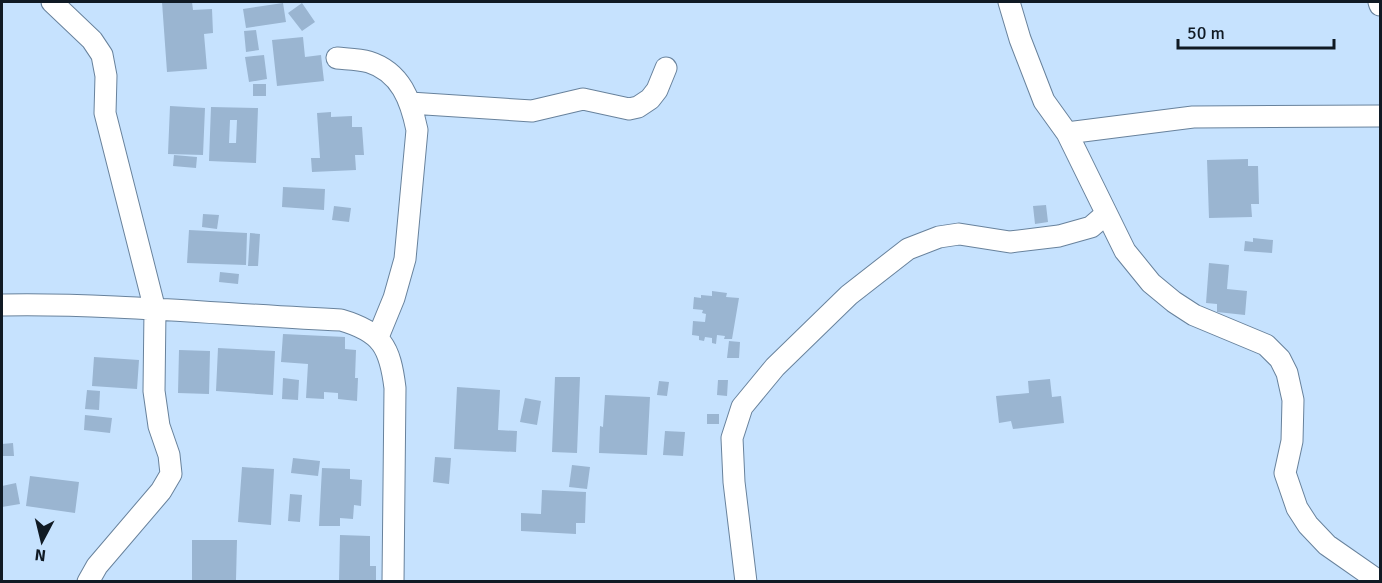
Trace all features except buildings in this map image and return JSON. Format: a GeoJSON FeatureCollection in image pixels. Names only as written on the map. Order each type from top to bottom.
{"type":"FeatureCollection","features":[{"type":"Feature","properties":{"kind":"street"},"geometry":{"type":"LineString","coordinates":[[52,2],[92,40],[102,55],[106,76],[105,113],[155,310],[154,391],[159,426],[169,455],[171,474],[161,491],[97,566],[88,582]]}},
{"type":"Feature","properties":{"kind":"street"},"geometry":{"type":"LineString","coordinates":[[1009,2],[1020,39],[1044,101],[1067,133],[1125,251],[1151,283],[1194,315],[1266,345],[1280,359],[1287,373],[1293,400],[1292,441],[1285,473],[1297,508],[1308,525],[1327,545],[1380,582]]}},
{"type":"Feature","properties":{"kind":"street"},"geometry":{"type":"LineString","coordinates":[[337,58],[369,62],[389,71],[404,87],[417,130],[405,259],[394,298],[378,337]]}},
{"type":"Feature","properties":{"kind":"street"},"geometry":{"type":"LineString","coordinates":[[410,103],[532,111],[545,110],[583,99],[629,109],[638,107],[650,99],[657,90],[666,69]]}},
{"type":"Feature","properties":{"kind":"street"},"geometry":{"type":"LineString","coordinates":[[1067,133],[1193,117],[1380,116]]}},
{"type":"Feature","properties":{"kind":"street"},"geometry":{"type":"LineString","coordinates":[[746,582],[734,482],[732,438],[742,407],[775,367],[849,295],[908,249],[939,237],[959,234],[1010,242],[1059,236],[1091,227],[1106,214]]}},
{"type":"Feature","properties":{"kind":"street"},"geometry":{"type":"LineString","coordinates":[[2,305],[341,320],[360,326],[378,337],[392,367],[395,388],[393,582]]}}]}
